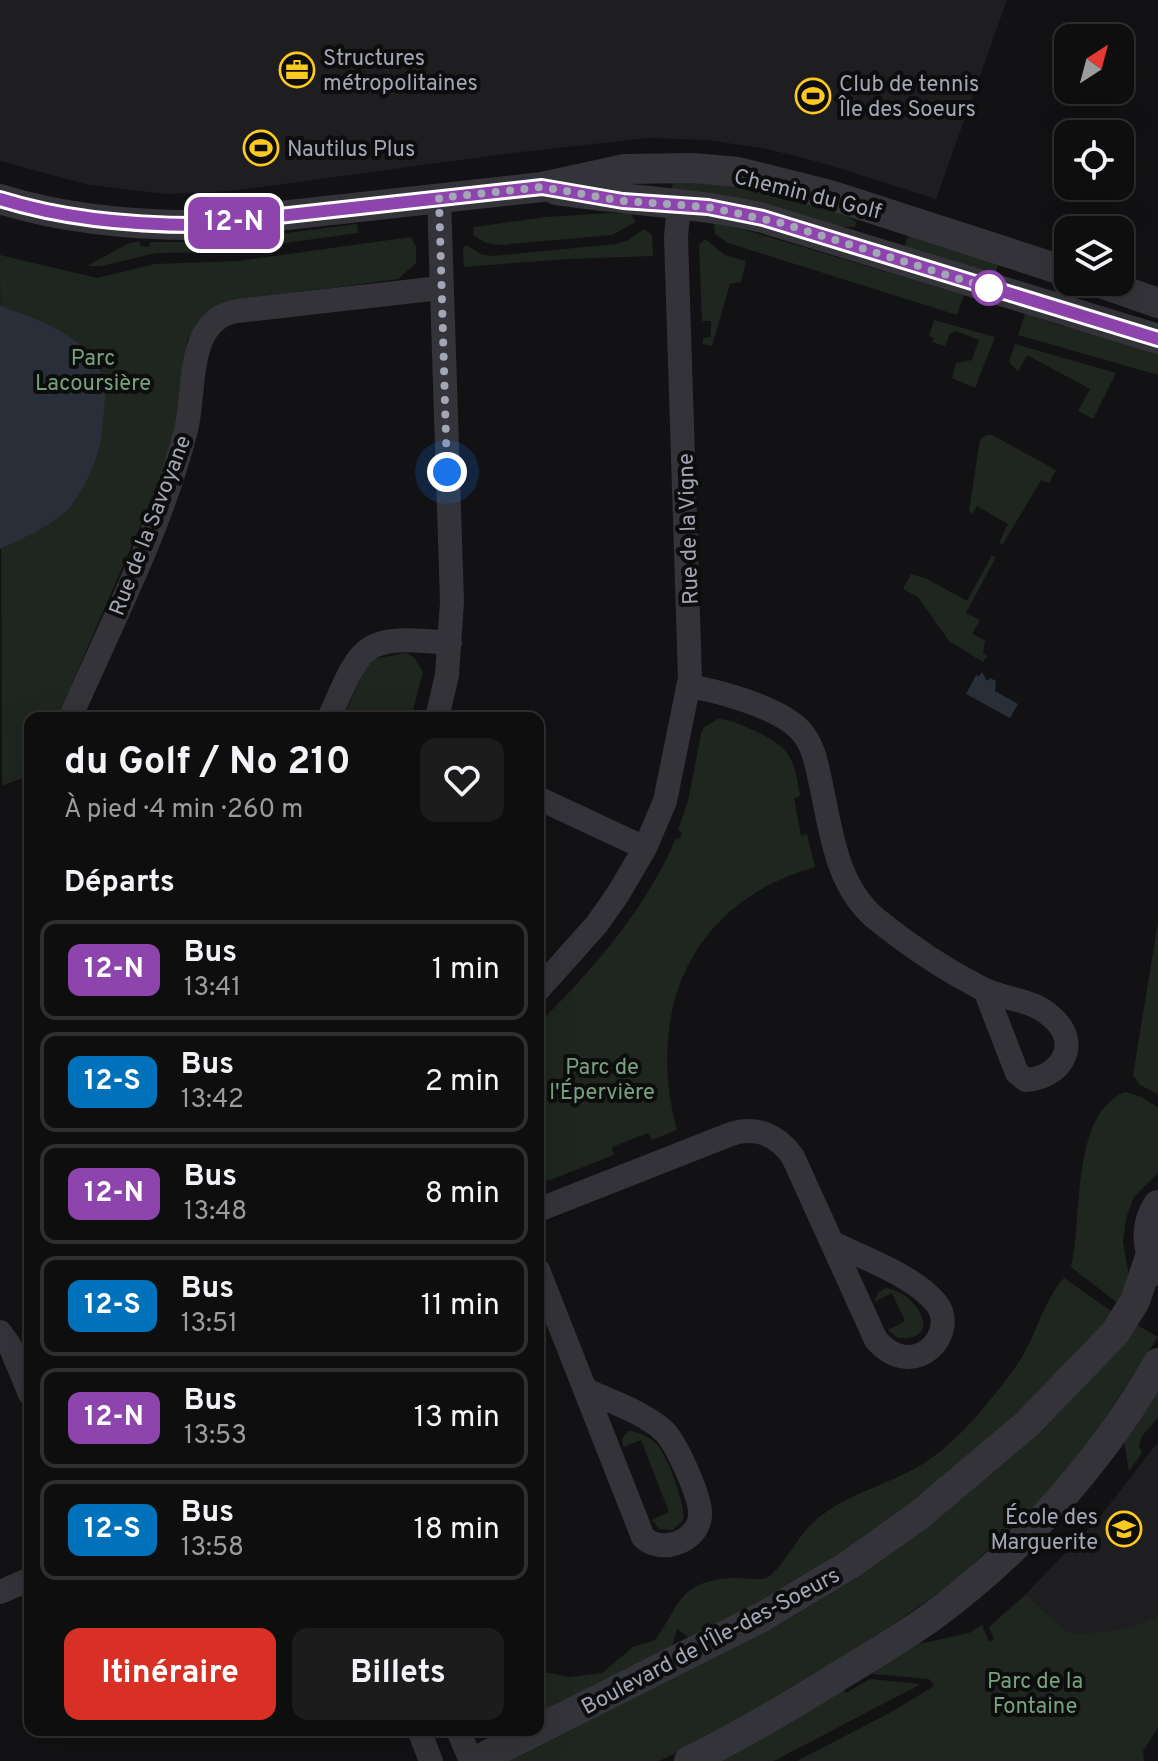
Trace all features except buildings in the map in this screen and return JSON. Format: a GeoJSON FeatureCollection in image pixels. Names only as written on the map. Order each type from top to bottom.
{"type":"FeatureCollection","features":[{"type":"Feature","properties":{"kind":"street","name":"Chemin du Golf"},"geometry":{"type":"LineString","coordinates":[[0,199],[84,218],[147,225],[197,225],[542,187],[625,169],[669,167],[738,172],[830,195],[1054,267]]}},
{"type":"Feature","properties":{"kind":"street","name":"Chemin du Golf"},"geometry":{"type":"LineString","coordinates":[[542,187],[623,201],[679,204],[739,213],[781,223],[1158,339]]}},
{"type":"Feature","properties":{"kind":"street"},"geometry":{"type":"LineString","coordinates":[[438,712],[447,675],[452,602],[439,198]]}},
{"type":"Feature","properties":{"kind":"street","name":"Rue de la Vigne"},"geometry":{"type":"LineString","coordinates":[[544,983],[597,924],[645,848],[665,801],[688,686],[691,655],[676,237],[679,204]]}},
{"type":"Feature","properties":{"kind":"street","name":"Rue de la Savoyane"},"geometry":{"type":"LineString","coordinates":[[73,712],[170,481],[189,418],[200,341],[210,324],[226,312],[440,288]]}},
{"type":"Feature","properties":{"kind":"street"},"geometry":{"type":"LineString","coordinates":[[1134,295],[1158,303]]}},
{"type":"Feature","properties":{"kind":"street"},"geometry":{"type":"LineString","coordinates":[[332,712],[352,666],[362,652],[390,641],[450,643]]}},
{"type":"Feature","properties":{"kind":"street"},"geometry":{"type":"LineString","coordinates":[[688,686],[739,699],[782,717],[801,730],[813,750],[839,865],[856,897],[872,915],[906,941],[985,990]]}},
{"type":"Feature","properties":{"kind":"street"},"geometry":{"type":"LineString","coordinates":[[544,801],[645,848]]}},
{"type":"Feature","properties":{"kind":"street"},"geometry":{"type":"LineString","coordinates":[[544,1208],[731,1134],[755,1131],[777,1139],[793,1157],[876,1340],[888,1352],[904,1359],[918,1357],[928,1350],[937,1339],[942,1324],[942,1315],[935,1301],[894,1272],[833,1243]]}},
{"type":"Feature","properties":{"kind":"street","name":"Boulevard de l'Île-des-Soeurs"},"geometry":{"type":"LineString","coordinates":[[544,1726],[764,1616],[822,1583],[904,1527],[995,1453],[1103,1345],[1131,1310],[1154,1263],[1149,1226],[1158,1205]]}},
{"type":"Feature","properties":{"kind":"street"},"geometry":{"type":"LineString","coordinates":[[544,1285],[643,1537],[661,1547],[689,1536],[697,1527],[700,1510],[670,1438],[639,1415],[586,1390]]}},
{"type":"Feature","properties":{"kind":"street"},"geometry":{"type":"LineString","coordinates":[[0,1332],[10,1346],[24,1380]]}},
{"type":"Feature","properties":{"kind":"street"},"geometry":{"type":"LineString","coordinates":[[689,1761],[798,1701],[913,1630],[967,1590],[1058,1501],[1122,1420],[1158,1363]]}},
{"type":"Feature","properties":{"kind":"street"},"geometry":{"type":"LineString","coordinates":[[0,1592],[24,1582]]}},
{"type":"Feature","properties":{"kind":"street"},"geometry":{"type":"LineString","coordinates":[[421,1736],[431,1761]]}},
{"type":"Feature","properties":{"kind":"street"},"geometry":{"type":"LineString","coordinates":[[461,1736],[474,1761]]}},
{"type":"Feature","properties":{"kind":"street","name":"Boulevard de l'Île-des-Soeurs"},"geometry":{"type":"LineString","coordinates":[[474,1761],[524,1736]]}},
{"type":"Feature","properties":{"kind":"shaded area"},"geometry":{"type":"Polygon","coordinates":[[[0,0],[1007,0],[936,199],[767,149],[707,140],[648,138],[231,191],[167,194],[89,185],[0,161],[0,0]]]}},
{"type":"Feature","properties":{"kind":"shaded area"},"geometry":{"type":"Polygon","coordinates":[[[0,306],[51,326],[83,347],[102,376],[105,395],[97,456],[77,498],[50,524],[0,549],[0,306]]]}},
{"type":"Feature","properties":{"kind":"shaded area"},"geometry":{"type":"Polygon","coordinates":[[[982,672],[987,681],[990,678],[996,681],[995,691],[1018,704],[1010,718],[966,694],[976,675],[982,672]]]}},
{"type":"Feature","properties":{"kind":"shaded area","name":"École des Marguerite"},"geometry":{"type":"Polygon","coordinates":[[[1158,1442],[1158,1615],[1144,1624],[1113,1633],[1068,1633],[1026,1594],[1099,1518],[1158,1442]]]}},
{"type":"Feature","properties":{"kind":"green space"},"geometry":{"type":"Polygon","coordinates":[[[673,181],[734,186],[844,214],[856,222],[855,227],[672,190],[673,181]]]}},
{"type":"Feature","properties":{"kind":"green space"},"geometry":{"type":"Polygon","coordinates":[[[631,214],[636,222],[612,235],[501,245],[486,243],[474,236],[473,227],[546,217],[631,214]]]}},
{"type":"Feature","properties":{"kind":"green space"},"geometry":{"type":"Polygon","coordinates":[[[722,223],[964,295],[957,315],[728,243],[715,234],[714,224],[722,223]]]}},
{"type":"Feature","properties":{"kind":"green space"},"geometry":{"type":"Polygon","coordinates":[[[357,224],[358,233],[220,252],[156,253],[102,266],[87,266],[127,244],[140,241],[140,246],[149,247],[150,242],[218,242],[357,224]]]}},
{"type":"Feature","properties":{"kind":"green space"},"geometry":{"type":"Polygon","coordinates":[[[644,229],[652,235],[653,256],[464,267],[463,248],[466,245],[481,254],[492,256],[615,244],[628,240],[644,229]]]}},
{"type":"Feature","properties":{"kind":"green space"},"geometry":{"type":"Polygon","coordinates":[[[909,234],[999,263],[994,277],[904,248],[909,234]]]}},
{"type":"Feature","properties":{"kind":"green space","name":"Parc Lacoursière"},"geometry":{"type":"Polygon","coordinates":[[[411,237],[416,247],[416,263],[398,279],[225,302],[206,313],[187,340],[185,377],[173,437],[158,485],[60,712],[24,712],[24,777],[2,786],[0,255],[97,278],[155,264],[238,261],[411,237]]]}},
{"type":"Feature","properties":{"kind":"green space"},"geometry":{"type":"Polygon","coordinates":[[[705,239],[725,255],[746,261],[741,282],[730,284],[712,346],[703,344],[703,338],[711,337],[711,321],[702,321],[699,245],[705,239]]]}},
{"type":"Feature","properties":{"kind":"green space"},"geometry":{"type":"Polygon","coordinates":[[[1025,314],[1059,325],[1158,347],[1158,375],[1018,335],[1025,314]]]}},
{"type":"Feature","properties":{"kind":"green space"},"geometry":{"type":"Polygon","coordinates":[[[934,320],[995,337],[975,388],[952,378],[956,363],[972,360],[979,340],[956,331],[950,334],[945,346],[932,342],[934,338],[929,336],[934,320]]]}},
{"type":"Feature","properties":{"kind":"green space"},"geometry":{"type":"Polygon","coordinates":[[[1015,344],[1116,373],[1093,419],[1078,411],[1090,389],[1027,355],[1018,371],[1009,362],[1015,344]]]}},
{"type":"Feature","properties":{"kind":"green space"},"geometry":{"type":"Polygon","coordinates":[[[992,435],[1056,470],[1049,483],[1041,480],[1003,544],[999,543],[1008,524],[977,506],[972,514],[969,511],[980,440],[992,435]]]}},
{"type":"Feature","properties":{"kind":"green space"},"geometry":{"type":"Polygon","coordinates":[[[992,555],[996,557],[966,613],[980,620],[972,634],[985,640],[983,653],[987,656],[983,662],[949,641],[918,597],[903,589],[911,574],[927,579],[967,601],[992,555]]]}},
{"type":"Feature","properties":{"kind":"green space"},"geometry":{"type":"Polygon","coordinates":[[[406,653],[414,657],[423,672],[413,712],[346,712],[366,666],[373,659],[406,653]]]}},
{"type":"Feature","properties":{"kind":"green space","name":"Parc de l'Épervière"},"geometry":{"type":"Polygon","coordinates":[[[718,719],[737,723],[767,737],[789,756],[796,772],[800,796],[794,798],[801,836],[807,834],[815,867],[772,883],[737,906],[708,934],[688,967],[674,1003],[668,1043],[669,1086],[677,1130],[652,1140],[648,1133],[612,1147],[614,1155],[544,1180],[544,1018],[579,982],[634,914],[676,838],[679,839],[682,833],[678,830],[688,801],[704,727],[718,719]]]}},
{"type":"Feature","properties":{"kind":"green space"},"geometry":{"type":"Polygon","coordinates":[[[1158,922],[1158,1094],[1140,1085],[1133,1075],[1158,922]]]}},
{"type":"Feature","properties":{"kind":"green space"},"geometry":{"type":"Polygon","coordinates":[[[1125,1092],[1142,1097],[1158,1108],[1158,1173],[1134,1197],[1126,1218],[1123,1242],[1129,1276],[1120,1305],[1071,1267],[1087,1145],[1095,1122],[1107,1104],[1125,1092]]]}},
{"type":"Feature","properties":{"kind":"green space"},"geometry":{"type":"Polygon","coordinates":[[[1064,1278],[1114,1313],[1021,1409],[946,1477],[865,1537],[779,1590],[691,1639],[677,1629],[672,1647],[544,1712],[544,1672],[571,1677],[602,1673],[633,1647],[655,1640],[690,1590],[729,1578],[767,1578],[818,1518],[853,1496],[916,1468],[944,1448],[982,1410],[1014,1369],[1064,1278]]]}},
{"type":"Feature","properties":{"kind":"green space"},"geometry":{"type":"Polygon","coordinates":[[[885,1288],[897,1291],[916,1306],[922,1316],[921,1332],[913,1337],[898,1338],[888,1330],[905,1321],[892,1293],[874,1302],[878,1293],[885,1288]]]}},
{"type":"Feature","properties":{"kind":"green space"},"geometry":{"type":"Polygon","coordinates":[[[1137,1325],[1158,1337],[1089,1442],[1047,1493],[959,1578],[874,1638],[710,1737],[659,1761],[508,1761],[778,1625],[860,1576],[1137,1325]]]}},
{"type":"Feature","properties":{"kind":"green space"},"geometry":{"type":"Polygon","coordinates":[[[1158,1390],[1158,1418],[1142,1436],[1139,1446],[1142,1453],[1129,1471],[1124,1442],[1158,1390]]]}},
{"type":"Feature","properties":{"kind":"green space"},"geometry":{"type":"Polygon","coordinates":[[[628,1431],[643,1434],[656,1443],[670,1468],[683,1513],[683,1520],[673,1530],[659,1529],[652,1520],[669,1512],[641,1440],[623,1447],[622,1439],[628,1431]]]}},
{"type":"Feature","properties":{"kind":"green space","name":"Parc de la Fontaine"},"geometry":{"type":"Polygon","coordinates":[[[1026,1594],[1068,1633],[1125,1629],[1158,1615],[1158,1728],[1143,1751],[1144,1761],[797,1761],[934,1686],[929,1679],[873,1674],[871,1671],[919,1644],[969,1633],[982,1625],[989,1641],[994,1640],[989,1627],[1026,1594]]]}},
{"type":"Feature","properties":{"kind":"green space"},"geometry":{"type":"Polygon","coordinates":[[[870,1679],[921,1684],[774,1761],[721,1761],[842,1689],[846,1693],[870,1679]]]}},
{"type":"Feature","properties":{"kind":"bus line","name":"12-N"},"geometry":{"type":"LineString","coordinates":[[0,199],[55,213],[147,225],[222,224],[542,187],[623,201],[708,207],[748,214],[809,231],[1158,339]]}},
{"type":"Feature","properties":{"kind":"place","name":"Structures métropolitaines"},"geometry":{"type":"Point","coordinates":[297,70]}},
{"type":"Feature","properties":{"kind":"place","name":"Club de tennis Île des Soeurs"},"geometry":{"type":"Point","coordinates":[813,96]}},
{"type":"Feature","properties":{"kind":"place","name":"Nautilus Plus"},"geometry":{"type":"Point","coordinates":[261,148]}},
{"type":"Feature","properties":{"kind":"place","name":"École des Marguerite"},"geometry":{"type":"Point","coordinates":[1124,1529]}},
{"type":"Feature","properties":{"kind":"route"},"geometry":{"type":"LineString","coordinates":[[447,472],[439,198],[542,187],[623,201],[708,207],[781,223],[995,290],[989,288]]}}]}
